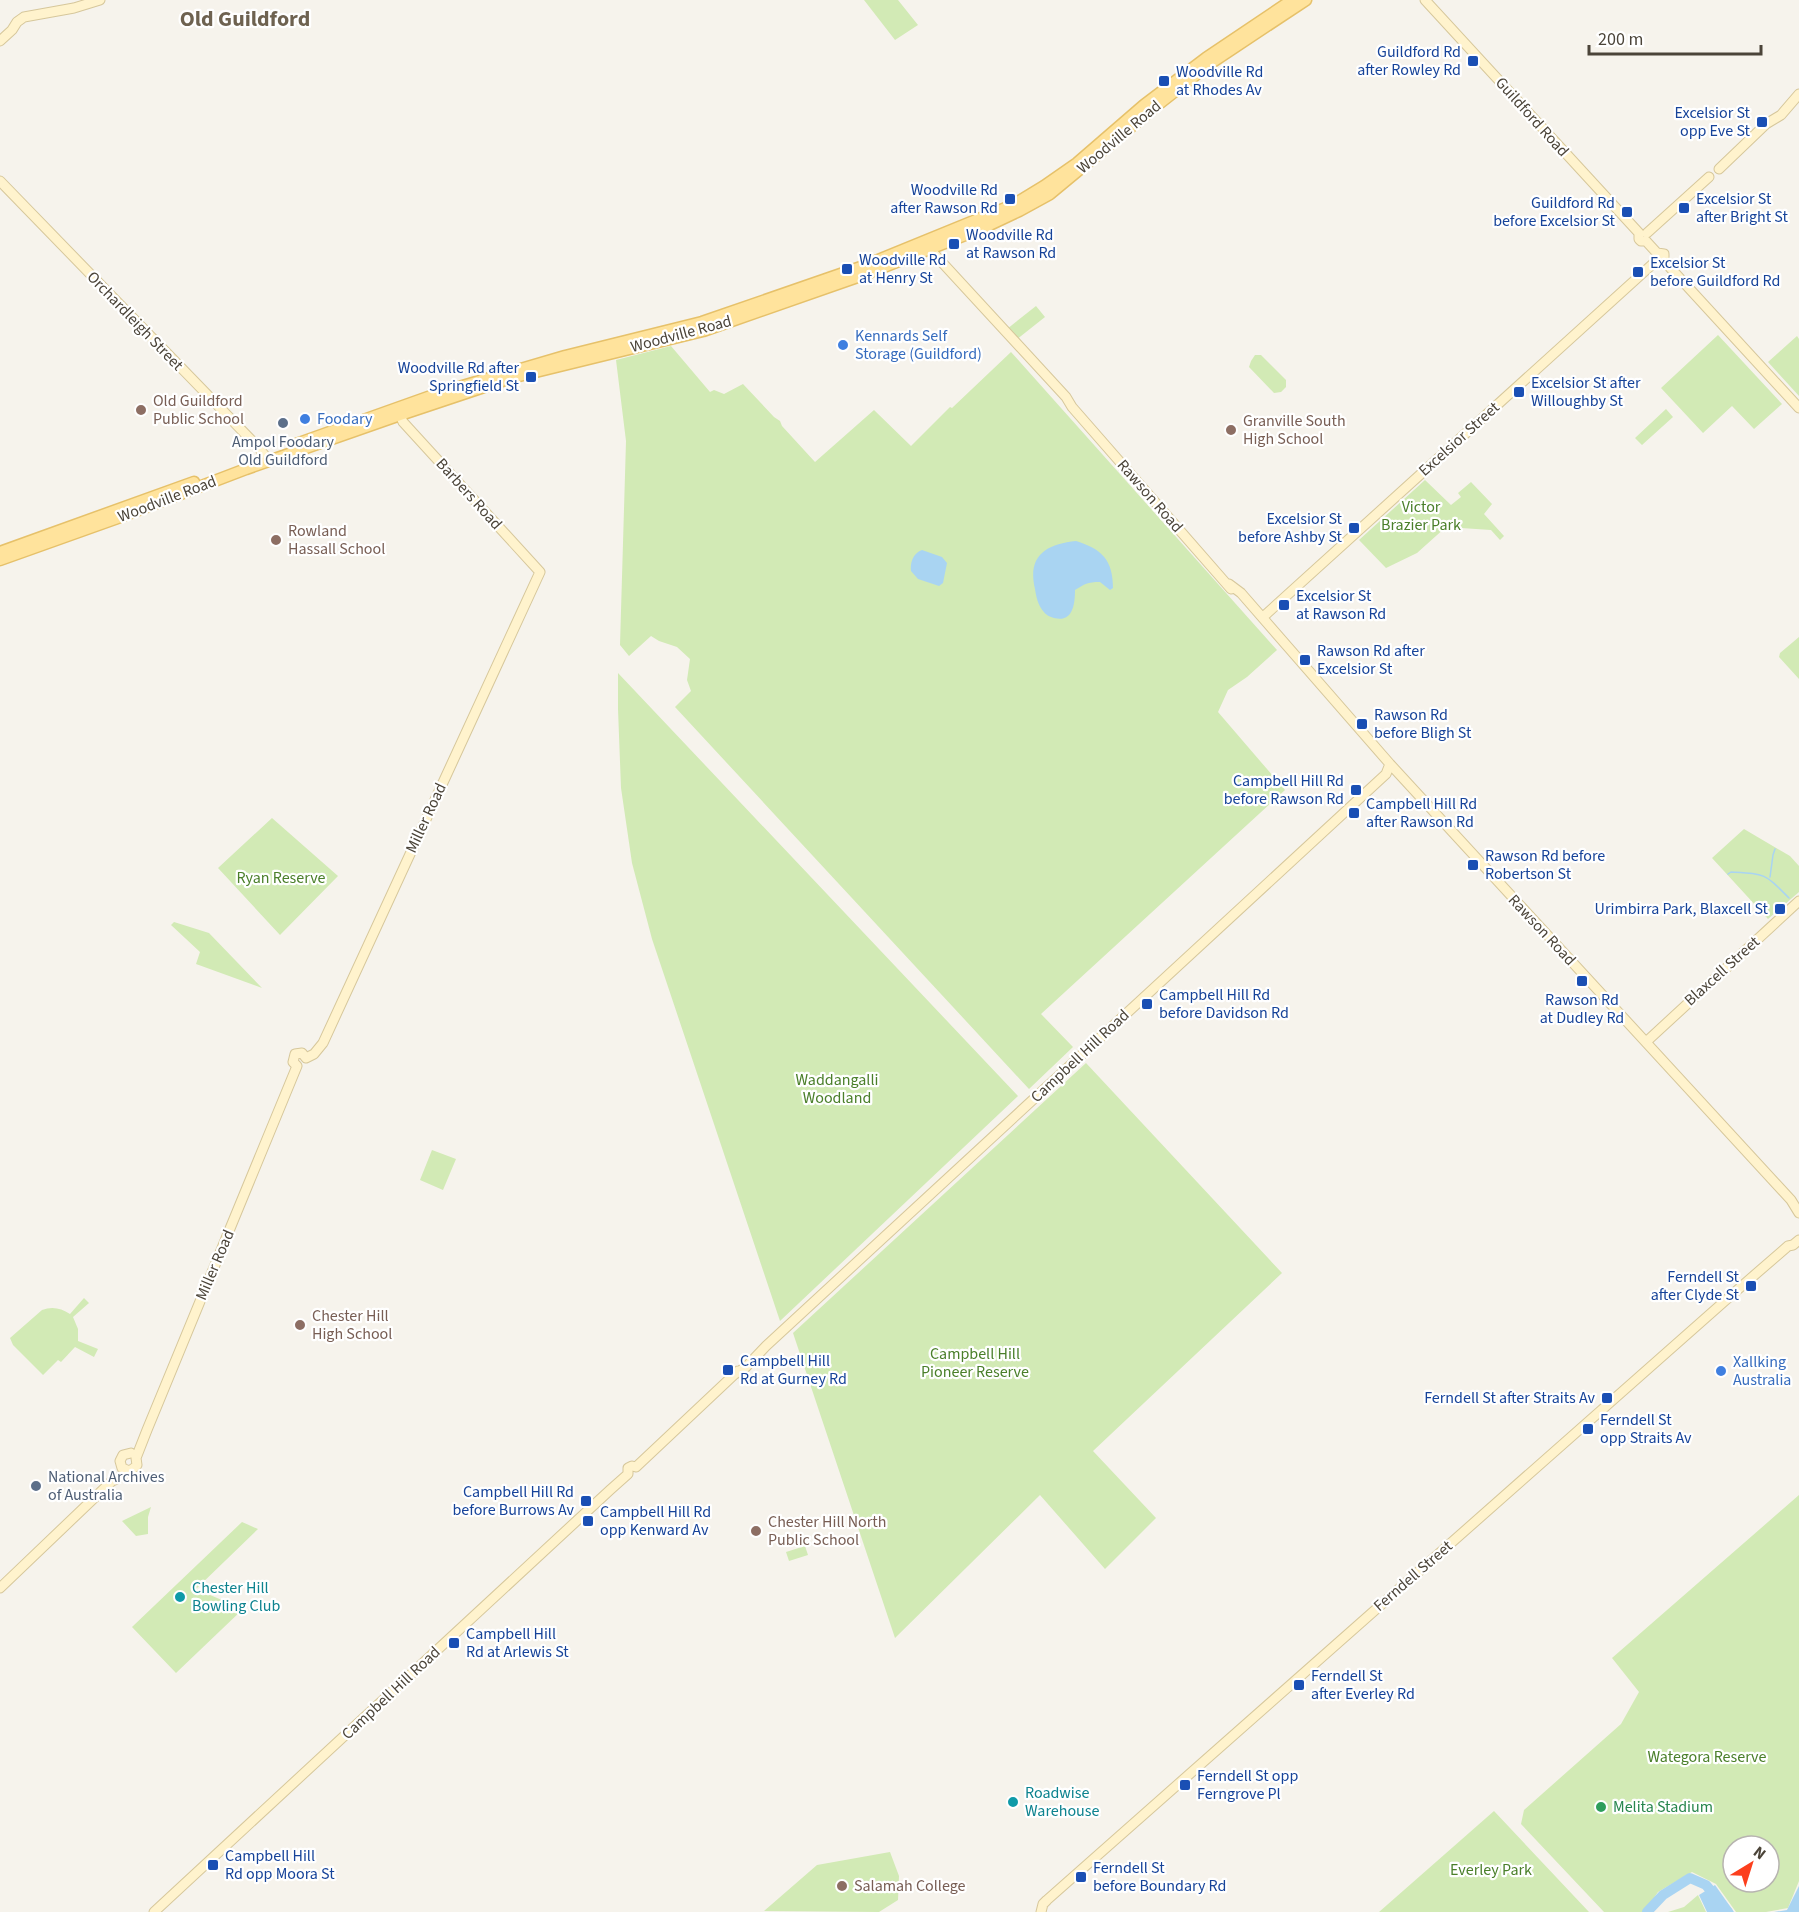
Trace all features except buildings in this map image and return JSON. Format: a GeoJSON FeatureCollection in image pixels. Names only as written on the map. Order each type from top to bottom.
{"type":"FeatureCollection","features":[{"type":"Feature","properties":{"kind":"main road","name":"Woodville Road"},"geometry":{"type":"LineString","coordinates":[[0,560],[442,392],[623,345],[703,331],[866,274],[1013,206],[1077,163],[1144,105],[1206,58],[1292,0]]}},
{"type":"Feature","properties":{"kind":"main road","name":"Woodville Road"},"geometry":{"type":"LineString","coordinates":[[926,245],[1019,212],[1050,194],[1211,63],[1306,0]]}},
{"type":"Feature","properties":{"kind":"main road","name":"Woodville Road"},"geometry":{"type":"LineString","coordinates":[[0,552],[267,459],[596,352]]}},
{"type":"Feature","properties":{"kind":"street"},"geometry":{"type":"LineString","coordinates":[[0,41],[17,22],[28,15],[74,8],[100,0]]}},
{"type":"Feature","properties":{"kind":"street","name":"Guildford Road"},"geometry":{"type":"LineString","coordinates":[[1425,0],[1644,236],[1659,258],[1799,408]]}},
{"type":"Feature","properties":{"kind":"street"},"geometry":{"type":"LineString","coordinates":[[1644,236],[1709,177],[1707,173],[1709,169],[1714,167],[1719,169],[1766,124],[1780,115],[1799,94]]}},
{"type":"Feature","properties":{"kind":"street","name":"Orchardleigh Street"},"geometry":{"type":"LineString","coordinates":[[0,181],[267,459]]}},
{"type":"Feature","properties":{"kind":"street","name":"Rawson Road"},"geometry":{"type":"LineString","coordinates":[[926,245],[1066,397],[1072,407],[1229,584],[1241,602],[1281,646],[1296,658]]}},
{"type":"Feature","properties":{"kind":"street","name":"Excelsior Street"},"geometry":{"type":"LineString","coordinates":[[1263,617],[1659,258]]}},
{"type":"Feature","properties":{"kind":"street","name":"Barbers Road"},"geometry":{"type":"LineString","coordinates":[[400,415],[403,422],[540,572]]}},
{"type":"Feature","properties":{"kind":"street","name":"Miller Road"},"geometry":{"type":"LineString","coordinates":[[134,1456],[147,1430],[297,1066],[293,1062],[295,1054],[300,1053],[306,1058],[314,1054],[323,1043],[540,572]]}},
{"type":"Feature","properties":{"kind":"street","name":"Rawson Road"},"geometry":{"type":"LineString","coordinates":[[1229,584],[1241,593],[1263,617],[1292,650],[1296,658],[1390,764],[1795,1203],[1799,1214]]}},
{"type":"Feature","properties":{"kind":"street"},"geometry":{"type":"LineString","coordinates":[[1241,602],[1263,617],[1265,625],[1281,646]]}},
{"type":"Feature","properties":{"kind":"street","name":"Campbell Hill Road"},"geometry":{"type":"LineString","coordinates":[[154,1912],[628,1474],[635,1476],[638,1472],[636,1467],[746,1361],[770,1343],[1386,774],[1390,764]]}},
{"type":"Feature","properties":{"kind":"street","name":"Blaxcell Street"},"geometry":{"type":"LineString","coordinates":[[1646,1042],[1799,901]]}},
{"type":"Feature","properties":{"kind":"street","name":"Ferndell Street"},"geometry":{"type":"LineString","coordinates":[[1788,1246],[1789,1241],[1799,1232]]}},
{"type":"Feature","properties":{"kind":"street","name":"Ferndell Street"},"geometry":{"type":"LineString","coordinates":[[1041,1910],[1047,1900],[1344,1637],[1788,1246],[1799,1240]]}},
{"type":"Feature","properties":{"kind":"street"},"geometry":{"type":"LineString","coordinates":[[0,1588],[124,1468],[135,1467],[137,1463],[134,1456],[122,1456],[120,1461],[124,1468]]}},
{"type":"Feature","properties":{"kind":"green space"},"geometry":{"type":"Polygon","coordinates":[[[864,0],[898,0],[918,25],[895,40],[864,0]]]}},
{"type":"Feature","properties":{"kind":"green space"},"geometry":{"type":"Polygon","coordinates":[[[1036,306],[1045,317],[1016,340],[1007,329],[1036,306]]]}},
{"type":"Feature","properties":{"kind":"green space"},"geometry":{"type":"Polygon","coordinates":[[[1718,335],[1782,404],[1754,429],[1732,406],[1703,433],[1661,388],[1718,335]]]}},
{"type":"Feature","properties":{"kind":"green space"},"geometry":{"type":"Polygon","coordinates":[[[1797,336],[1799,339],[1799,396],[1768,362],[1797,336]]]}},
{"type":"Feature","properties":{"kind":"green space"},"geometry":{"type":"Polygon","coordinates":[[[671,346],[710,392],[714,390],[724,394],[743,384],[780,421],[815,462],[874,410],[911,446],[1011,352],[1277,650],[1247,677],[1228,690],[1218,712],[1285,790],[1041,1014],[1073,1047],[1029,1089],[675,707],[691,691],[687,680],[690,659],[677,647],[651,636],[629,656],[620,645],[626,441],[616,360],[671,346]]]}},
{"type":"Feature","properties":{"kind":"green space"},"geometry":{"type":"Polygon","coordinates":[[[1255,355],[1261,355],[1286,380],[1286,387],[1281,392],[1274,393],[1249,367],[1255,355]]]}},
{"type":"Feature","properties":{"kind":"green space"},"geometry":{"type":"Polygon","coordinates":[[[1666,409],[1673,417],[1642,445],[1635,438],[1666,409]]]}},
{"type":"Feature","properties":{"kind":"green space","name":"Victor Brazier Park"},"geometry":{"type":"Polygon","coordinates":[[[1425,480],[1451,505],[1461,497],[1458,493],[1471,482],[1492,504],[1484,514],[1504,536],[1500,540],[1491,530],[1446,527],[1417,553],[1386,568],[1359,540],[1425,480]]]}},
{"type":"Feature","properties":{"kind":"green space"},"geometry":{"type":"Polygon","coordinates":[[[1799,637],[1799,679],[1779,657],[1780,653],[1799,637]]]}},
{"type":"Feature","properties":{"kind":"green space","name":"Waddangalli Woodland"},"geometry":{"type":"Polygon","coordinates":[[[618,673],[1018,1096],[780,1321],[652,939],[632,863],[621,788],[618,673]]]}},
{"type":"Feature","properties":{"kind":"green space","name":"Ryan Reserve"},"geometry":{"type":"Polygon","coordinates":[[[272,818],[338,876],[280,935],[218,868],[272,818]]]}},
{"type":"Feature","properties":{"kind":"green space"},"geometry":{"type":"Polygon","coordinates":[[[1744,829],[1790,856],[1799,866],[1799,892],[1768,919],[1712,858],[1744,829]]]}},
{"type":"Feature","properties":{"kind":"green space"},"geometry":{"type":"Polygon","coordinates":[[[174,922],[209,933],[262,988],[196,964],[200,952],[171,925],[174,922]]]}},
{"type":"Feature","properties":{"kind":"green space","name":"Campbell Hill Pioneer Reserve"},"geometry":{"type":"Polygon","coordinates":[[[1086,1063],[1282,1273],[1093,1451],[1156,1518],[1105,1569],[1040,1495],[895,1638],[793,1333],[1086,1063]]]}},
{"type":"Feature","properties":{"kind":"green space"},"geometry":{"type":"Polygon","coordinates":[[[432,1150],[456,1159],[443,1190],[420,1180],[432,1150]]]}},
{"type":"Feature","properties":{"kind":"green space"},"geometry":{"type":"Polygon","coordinates":[[[84,1298],[89,1303],[73,1317],[78,1329],[78,1341],[98,1349],[94,1357],[75,1347],[61,1362],[58,1360],[43,1375],[13,1345],[10,1338],[42,1310],[56,1308],[70,1314],[84,1298]]]}},
{"type":"Feature","properties":{"kind":"green space","name":"Wategora Reserve"},"geometry":{"type":"Polygon","coordinates":[[[1799,1495],[1799,1881],[1788,1908],[1766,1912],[1736,1912],[1723,1894],[1781,1894],[1781,1834],[1721,1834],[1721,1891],[1716,1884],[1692,1872],[1658,1892],[1644,1912],[1604,1912],[1521,1824],[1524,1810],[1621,1724],[1639,1692],[1612,1658],[1799,1495]]]}},
{"type":"Feature","properties":{"kind":"green space"},"geometry":{"type":"Polygon","coordinates":[[[151,1507],[148,1517],[148,1534],[136,1536],[122,1521],[151,1507]]]}},
{"type":"Feature","properties":{"kind":"green space"},"geometry":{"type":"Polygon","coordinates":[[[242,1522],[258,1529],[196,1589],[243,1609],[176,1673],[132,1627],[242,1522]]]}},
{"type":"Feature","properties":{"kind":"green space"},"geometry":{"type":"Polygon","coordinates":[[[805,1546],[808,1555],[789,1561],[786,1552],[805,1546]]]}},
{"type":"Feature","properties":{"kind":"green space","name":"Everley Park"},"geometry":{"type":"Polygon","coordinates":[[[1494,1811],[1589,1912],[1379,1912],[1494,1811]]]}},
{"type":"Feature","properties":{"kind":"green space","name":"Salamah College"},"geometry":{"type":"Polygon","coordinates":[[[890,1852],[899,1876],[898,1900],[879,1912],[764,1911],[817,1865],[890,1852]]]}},
{"type":"Feature","properties":{"kind":"green space"},"geometry":{"type":"Polygon","coordinates":[[[1698,1895],[1706,1912],[1668,1912],[1684,1907],[1698,1895]]]}},
{"type":"Feature","properties":{"kind":"water"},"geometry":{"type":"Polygon","coordinates":[[[1076,541],[1093,548],[1104,557],[1111,570],[1113,588],[1110,590],[1100,582],[1084,585],[1075,590],[1072,611],[1069,615],[1060,619],[1053,618],[1041,609],[1033,578],[1034,568],[1041,554],[1048,549],[1076,541]]]}},
{"type":"Feature","properties":{"kind":"water"},"geometry":{"type":"Polygon","coordinates":[[[922,550],[942,557],[947,563],[943,583],[939,586],[918,579],[911,571],[916,553],[922,550]]]}},
{"type":"Feature","properties":{"kind":"water"},"geometry":{"type":"Polygon","coordinates":[[[1715,1885],[1734,1912],[1707,1912],[1699,1895],[1715,1885]]]}},
{"type":"Feature","properties":{"kind":"water"},"geometry":{"type":"Polygon","coordinates":[[[1799,1886],[1799,1912],[1774,1912],[1787,1910],[1799,1886]]]}},
{"type":"Feature","properties":{"kind":"waterway"},"geometry":{"type":"LineString","coordinates":[[1770,877],[1775,849]]}},
{"type":"Feature","properties":{"kind":"waterway"},"geometry":{"type":"LineString","coordinates":[[1728,874],[1731,872],[1764,876],[1789,898]]}},
{"type":"Feature","properties":{"kind":"waterway"},"geometry":{"type":"LineString","coordinates":[[1647,1912],[1663,1895],[1690,1878],[1706,1885],[1728,1912]]}},
{"type":"Feature","properties":{"kind":"place","name":"Guildford Rd after Rowley Rd"},"geometry":{"type":"Point","coordinates":[1473,61]}},
{"type":"Feature","properties":{"kind":"place","name":"Woodville Rd at Rhodes Av"},"geometry":{"type":"Point","coordinates":[1164,81]}},
{"type":"Feature","properties":{"kind":"place","name":"Excelsior St opp Eve St"},"geometry":{"type":"Point","coordinates":[1762,122]}},
{"type":"Feature","properties":{"kind":"place","name":"Woodville Rd after Rawson Rd"},"geometry":{"type":"Point","coordinates":[1010,199]}},
{"type":"Feature","properties":{"kind":"place","name":"Excelsior St after Bright St"},"geometry":{"type":"Point","coordinates":[1684,208]}},
{"type":"Feature","properties":{"kind":"place","name":"Guildford Rd before Excelsior St"},"geometry":{"type":"Point","coordinates":[1627,212]}},
{"type":"Feature","properties":{"kind":"place","name":"Woodville Rd at Rawson Rd"},"geometry":{"type":"Point","coordinates":[954,244]}},
{"type":"Feature","properties":{"kind":"place","name":"Woodville Rd at Henry St"},"geometry":{"type":"Point","coordinates":[847,269]}},
{"type":"Feature","properties":{"kind":"place","name":"Excelsior St before Guildford Rd"},"geometry":{"type":"Point","coordinates":[1638,272]}},
{"type":"Feature","properties":{"kind":"place","name":"Kennards Self Storage (Guildford)"},"geometry":{"type":"Point","coordinates":[843,345]}},
{"type":"Feature","properties":{"kind":"place","name":"Woodville Rd after Springfield St"},"geometry":{"type":"Point","coordinates":[531,377]}},
{"type":"Feature","properties":{"kind":"place","name":"Excelsior St after Willoughby St"},"geometry":{"type":"Point","coordinates":[1519,392]}},
{"type":"Feature","properties":{"kind":"place","name":"Old Guildford Public School"},"geometry":{"type":"Point","coordinates":[141,410]}},
{"type":"Feature","properties":{"kind":"place","name":"Foodary"},"geometry":{"type":"Point","coordinates":[305,419]}},
{"type":"Feature","properties":{"kind":"place","name":"Ampol Foodary Old Guildford"},"geometry":{"type":"Point","coordinates":[283,423]}},
{"type":"Feature","properties":{"kind":"place","name":"Granville South High School"},"geometry":{"type":"Point","coordinates":[1231,430]}},
{"type":"Feature","properties":{"kind":"place","name":"Excelsior St before Ashby St"},"geometry":{"type":"Point","coordinates":[1354,528]}},
{"type":"Feature","properties":{"kind":"place","name":"Rowland Hassall School"},"geometry":{"type":"Point","coordinates":[276,540]}},
{"type":"Feature","properties":{"kind":"place","name":"Excelsior St at Rawson Rd"},"geometry":{"type":"Point","coordinates":[1284,605]}},
{"type":"Feature","properties":{"kind":"place","name":"Rawson Rd after Excelsior St"},"geometry":{"type":"Point","coordinates":[1305,660]}},
{"type":"Feature","properties":{"kind":"place","name":"Rawson Rd before Bligh St"},"geometry":{"type":"Point","coordinates":[1362,724]}},
{"type":"Feature","properties":{"kind":"place","name":"Campbell Hill Rd before Rawson Rd"},"geometry":{"type":"Point","coordinates":[1356,790]}},
{"type":"Feature","properties":{"kind":"place","name":"Campbell Hill Rd after Rawson Rd"},"geometry":{"type":"Point","coordinates":[1354,813]}},
{"type":"Feature","properties":{"kind":"place","name":"Rawson Rd before Robertson St"},"geometry":{"type":"Point","coordinates":[1473,865]}},
{"type":"Feature","properties":{"kind":"place","name":"Urimbirra Park, Blaxcell St"},"geometry":{"type":"Point","coordinates":[1780,909]}},
{"type":"Feature","properties":{"kind":"place","name":"Rawson Rd at Dudley Rd"},"geometry":{"type":"Point","coordinates":[1582,981]}},
{"type":"Feature","properties":{"kind":"place","name":"Campbell Hill Rd before Davidson Rd"},"geometry":{"type":"Point","coordinates":[1147,1004]}},
{"type":"Feature","properties":{"kind":"place","name":"Ferndell St after Clyde St"},"geometry":{"type":"Point","coordinates":[1751,1286]}},
{"type":"Feature","properties":{"kind":"place","name":"Chester Hill High School"},"geometry":{"type":"Point","coordinates":[300,1325]}},
{"type":"Feature","properties":{"kind":"place","name":"Campbell Hill Rd at Gurney Rd"},"geometry":{"type":"Point","coordinates":[728,1370]}},
{"type":"Feature","properties":{"kind":"place","name":"Xallking Australia"},"geometry":{"type":"Point","coordinates":[1721,1371]}},
{"type":"Feature","properties":{"kind":"place","name":"Ferndell St after Straits Av"},"geometry":{"type":"Point","coordinates":[1607,1398]}},
{"type":"Feature","properties":{"kind":"place","name":"Ferndell St opp Straits Av"},"geometry":{"type":"Point","coordinates":[1588,1429]}},
{"type":"Feature","properties":{"kind":"place","name":"National Archives of Australia"},"geometry":{"type":"Point","coordinates":[36,1486]}},
{"type":"Feature","properties":{"kind":"place","name":"Campbell Hill Rd before Burrows Av"},"geometry":{"type":"Point","coordinates":[586,1501]}},
{"type":"Feature","properties":{"kind":"place","name":"Campbell Hill Rd opp Kenward Av"},"geometry":{"type":"Point","coordinates":[588,1521]}},
{"type":"Feature","properties":{"kind":"place","name":"Chester Hill North Public School"},"geometry":{"type":"Point","coordinates":[756,1531]}},
{"type":"Feature","properties":{"kind":"place","name":"Chester Hill Bowling Club"},"geometry":{"type":"Point","coordinates":[180,1597]}},
{"type":"Feature","properties":{"kind":"place","name":"Campbell Hill Rd at Arlewis St"},"geometry":{"type":"Point","coordinates":[454,1643]}},
{"type":"Feature","properties":{"kind":"place","name":"Ferndell St after Everley Rd"},"geometry":{"type":"Point","coordinates":[1299,1685]}},
{"type":"Feature","properties":{"kind":"place","name":"Ferndell St opp Ferngrove Pl"},"geometry":{"type":"Point","coordinates":[1185,1785]}},
{"type":"Feature","properties":{"kind":"place","name":"Roadwise Warehouse"},"geometry":{"type":"Point","coordinates":[1013,1802]}},
{"type":"Feature","properties":{"kind":"place","name":"Melita Stadium"},"geometry":{"type":"Point","coordinates":[1601,1807]}},
{"type":"Feature","properties":{"kind":"place","name":"Campbell Hill Rd opp Moora St"},"geometry":{"type":"Point","coordinates":[213,1865]}},
{"type":"Feature","properties":{"kind":"place","name":"Ferndell St before Boundary Rd"},"geometry":{"type":"Point","coordinates":[1081,1877]}},
{"type":"Feature","properties":{"kind":"place","name":"Salamah College"},"geometry":{"type":"Point","coordinates":[842,1886]}},
{"type":"Feature","properties":{"kind":"district","name":"Old Guildford"},"geometry":{"type":"Point","coordinates":[245,19]}}]}
